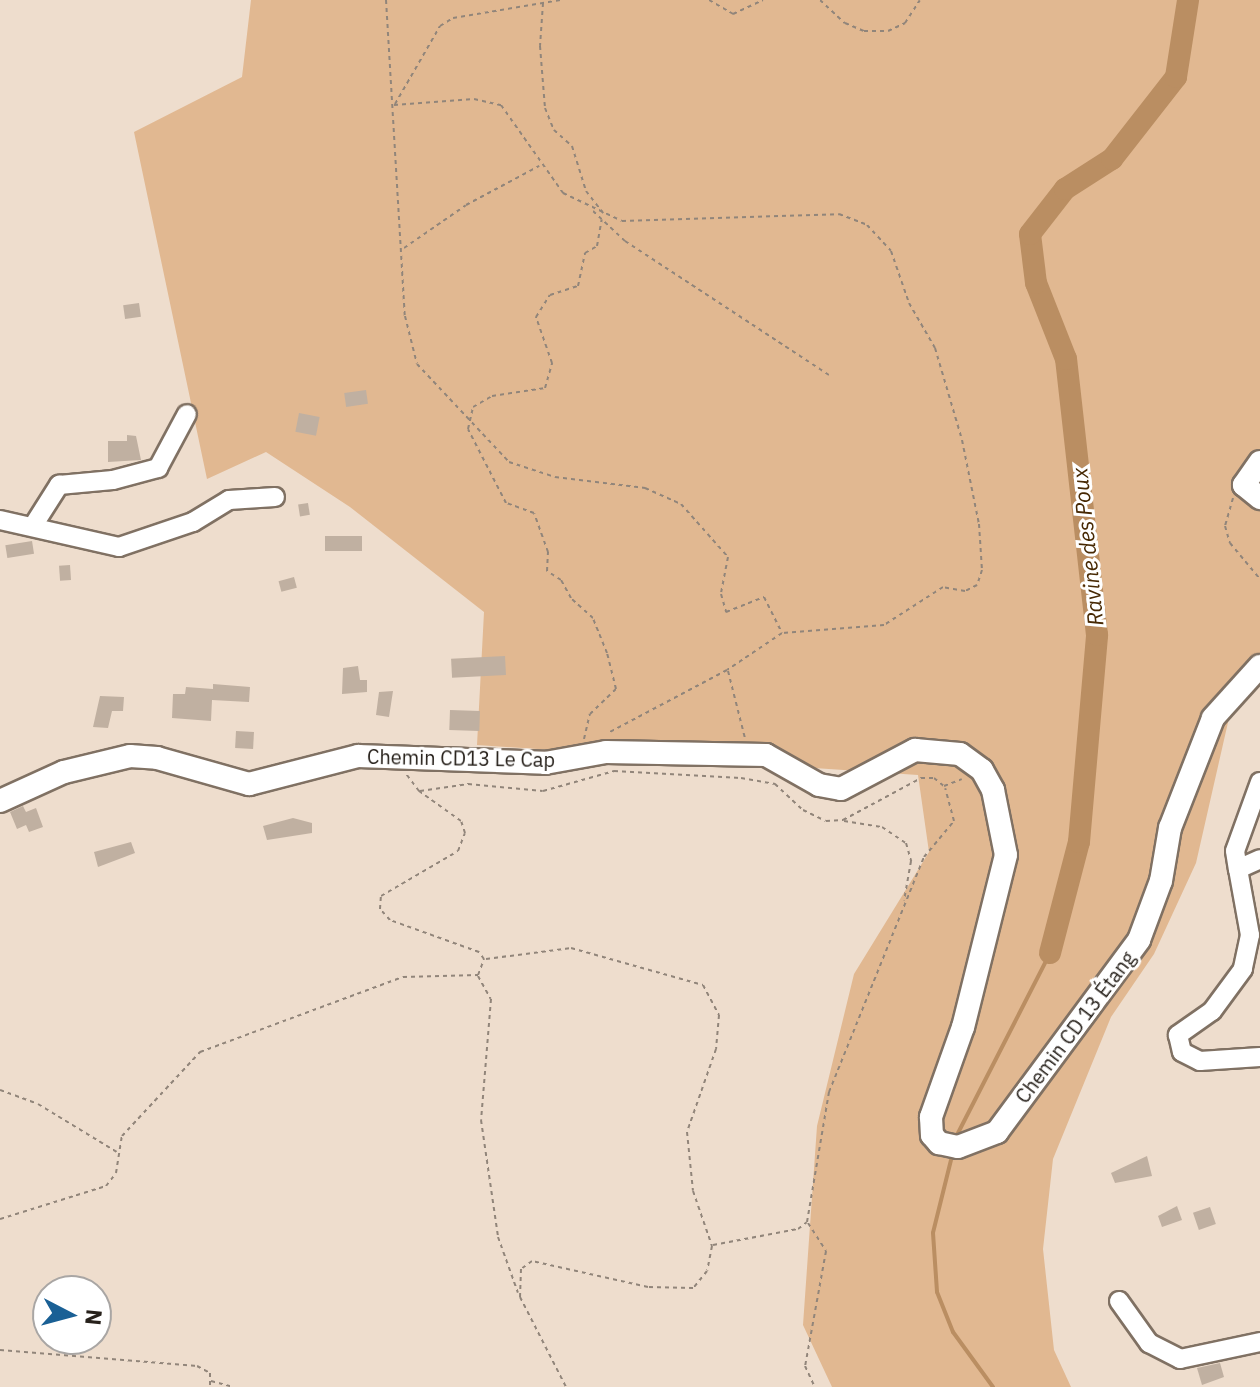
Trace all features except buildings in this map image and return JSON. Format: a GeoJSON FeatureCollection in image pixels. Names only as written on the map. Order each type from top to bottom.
{"type":"FeatureCollection","features":[{"type":"Feature","properties":{"kind":"main road"},"geometry":{"type":"LineString","coordinates":[[1252,491],[1260,462]]}},
{"type":"Feature","properties":{"kind":"main road","name":"Chemin CD 13 Étang"},"geometry":{"type":"LineString","coordinates":[[982,770],[1000,814],[1006,855],[963,1027],[931,1117],[932,1135],[958,1147],[997,1132],[1139,940],[1161,881],[1170,828],[1213,718],[1260,666]]}},
{"type":"Feature","properties":{"kind":"main road","name":"Chemin CD13 Le Cap"},"geometry":{"type":"LineString","coordinates":[[0,801],[64,772],[130,756],[157,758],[249,784],[325,761],[358,756],[560,762],[598,753],[749,755],[776,757],[830,788],[852,786],[915,750],[960,754],[982,770]]}},
{"type":"Feature","properties":{"kind":"street"},"geometry":{"type":"LineString","coordinates":[[33,526],[59,485],[113,480],[158,468],[187,414]]}},
{"type":"Feature","properties":{"kind":"street"},"geometry":{"type":"LineString","coordinates":[[0,520],[119,547],[181,528],[229,500],[275,497]]}},
{"type":"Feature","properties":{"kind":"street"},"geometry":{"type":"LineString","coordinates":[[1260,782],[1235,851],[1250,935],[1243,969],[1212,1011],[1178,1035],[1182,1052],[1200,1061],[1260,1057]]}},
{"type":"Feature","properties":{"kind":"street"},"geometry":{"type":"LineString","coordinates":[[1238,869],[1260,859]]}},
{"type":"Feature","properties":{"kind":"street"},"geometry":{"type":"LineString","coordinates":[[1119,1301],[1149,1343],[1180,1359],[1260,1342]]}},
{"type":"Feature","properties":{"kind":"path"},"geometry":{"type":"LineString","coordinates":[[386,0],[405,316],[417,364],[509,462],[555,477],[645,488],[681,504],[728,557],[721,594],[726,612],[764,597],[782,633]]}},
{"type":"Feature","properties":{"kind":"path"},"geometry":{"type":"LineString","coordinates":[[394,105],[440,26],[453,18],[561,0]]}},
{"type":"Feature","properties":{"kind":"path"},"geometry":{"type":"LineString","coordinates":[[709,0],[733,14],[763,0]]}},
{"type":"Feature","properties":{"kind":"path"},"geometry":{"type":"LineString","coordinates":[[820,0],[845,23],[864,31],[888,31],[905,23],[920,0]]}},
{"type":"Feature","properties":{"kind":"path"},"geometry":{"type":"LineString","coordinates":[[543,3],[540,46],[545,108],[554,130],[572,146],[586,191],[604,214]]}},
{"type":"Feature","properties":{"kind":"path"},"geometry":{"type":"LineString","coordinates":[[394,105],[474,99],[501,105],[518,122],[540,166],[563,193],[592,210],[625,241],[829,375]]}},
{"type":"Feature","properties":{"kind":"path"},"geometry":{"type":"LineString","coordinates":[[403,249],[466,205],[540,166]]}},
{"type":"Feature","properties":{"kind":"path"},"geometry":{"type":"LineString","coordinates":[[592,210],[622,221],[839,214],[867,225],[891,251],[909,303],[935,348],[962,440],[979,524],[982,570],[977,585],[965,591],[943,587],[884,625],[782,633],[727,670],[599,738],[598,753]]}},
{"type":"Feature","properties":{"kind":"path"},"geometry":{"type":"LineString","coordinates":[[560,762],[589,731],[597,704],[616,689],[609,662],[593,618],[571,598],[561,580],[547,571],[548,552],[534,513],[506,503],[493,470],[469,435],[473,424],[473,407],[492,396],[545,388],[552,363],[536,317],[550,295],[578,286],[585,253],[597,246],[602,219]]}},
{"type":"Feature","properties":{"kind":"path"},"geometry":{"type":"LineString","coordinates":[[1252,491],[1231,501],[1225,526],[1230,543],[1260,579]]}},
{"type":"Feature","properties":{"kind":"path"},"geometry":{"type":"LineString","coordinates":[[727,670],[749,755]]}},
{"type":"Feature","properties":{"kind":"path"},"geometry":{"type":"LineString","coordinates":[[405,758],[407,777],[419,791],[461,821],[465,833],[458,851],[381,896],[380,909],[390,920],[479,952],[484,959]]}},
{"type":"Feature","properties":{"kind":"path"},"geometry":{"type":"LineString","coordinates":[[944,786],[982,770]]}},
{"type":"Feature","properties":{"kind":"path"},"geometry":{"type":"LineString","coordinates":[[419,791],[468,784],[543,791],[614,771],[741,778],[775,784],[803,810],[826,821],[843,820],[882,827],[906,843],[911,861],[903,904]]}},
{"type":"Feature","properties":{"kind":"path"},"geometry":{"type":"LineString","coordinates":[[712,1246],[798,1229],[807,1222],[829,1092],[924,857],[954,821],[944,786],[934,778],[921,778],[843,820]]}},
{"type":"Feature","properties":{"kind":"path"},"geometry":{"type":"LineString","coordinates":[[484,959],[571,948],[703,985],[719,1015],[716,1049],[687,1132],[693,1191],[712,1246],[707,1271],[693,1288],[648,1287],[532,1261],[521,1269],[520,1297]]}},
{"type":"Feature","properties":{"kind":"path"},"geometry":{"type":"LineString","coordinates":[[484,959],[478,975],[491,999],[481,1120],[498,1237],[520,1297],[566,1387]]}},
{"type":"Feature","properties":{"kind":"path"},"geometry":{"type":"LineString","coordinates":[[0,1219],[106,1186],[116,1173],[122,1136],[140,1113],[200,1052],[403,977],[478,975]]}},
{"type":"Feature","properties":{"kind":"path"},"geometry":{"type":"LineString","coordinates":[[0,1090],[38,1104],[119,1152]]}},
{"type":"Feature","properties":{"kind":"path"},"geometry":{"type":"LineString","coordinates":[[807,1222],[826,1251],[805,1366],[815,1387]]}},
{"type":"Feature","properties":{"kind":"path"},"geometry":{"type":"LineString","coordinates":[[0,1350],[197,1366],[210,1373],[210,1387]]}},
{"type":"Feature","properties":{"kind":"path"},"geometry":{"type":"LineString","coordinates":[[210,1380],[233,1387]]}},
{"type":"Feature","properties":{"kind":"shaded area"},"geometry":{"type":"Polygon","coordinates":[[[251,0],[1260,0],[1260,680],[1229,718],[1196,863],[1154,954],[1111,1017],[1053,1159],[1043,1249],[1054,1350],[1071,1387],[832,1387],[803,1325],[817,1126],[854,974],[929,852],[918,775],[477,745],[484,612],[350,507],[266,452],[207,479],[134,132],[242,77],[251,0]]]}},
{"type":"Feature","properties":{"kind":"waterway","name":"Ravine des Poux"},"geometry":{"type":"LineString","coordinates":[[1050,953],[1079,842],[1097,635],[1066,359],[1036,283],[1030,234],[1065,189],[1112,159],[1176,77],[1188,0]]}},
{"type":"Feature","properties":{"kind":"waterway","name":"Ravine des Poux"},"geometry":{"type":"LineString","coordinates":[[957,1135],[1050,953]]}},
{"type":"Feature","properties":{"kind":"waterway","name":"Ravine des Poux"},"geometry":{"type":"LineString","coordinates":[[951,1160],[933,1233],[937,1292],[953,1332],[993,1387]]}}]}
